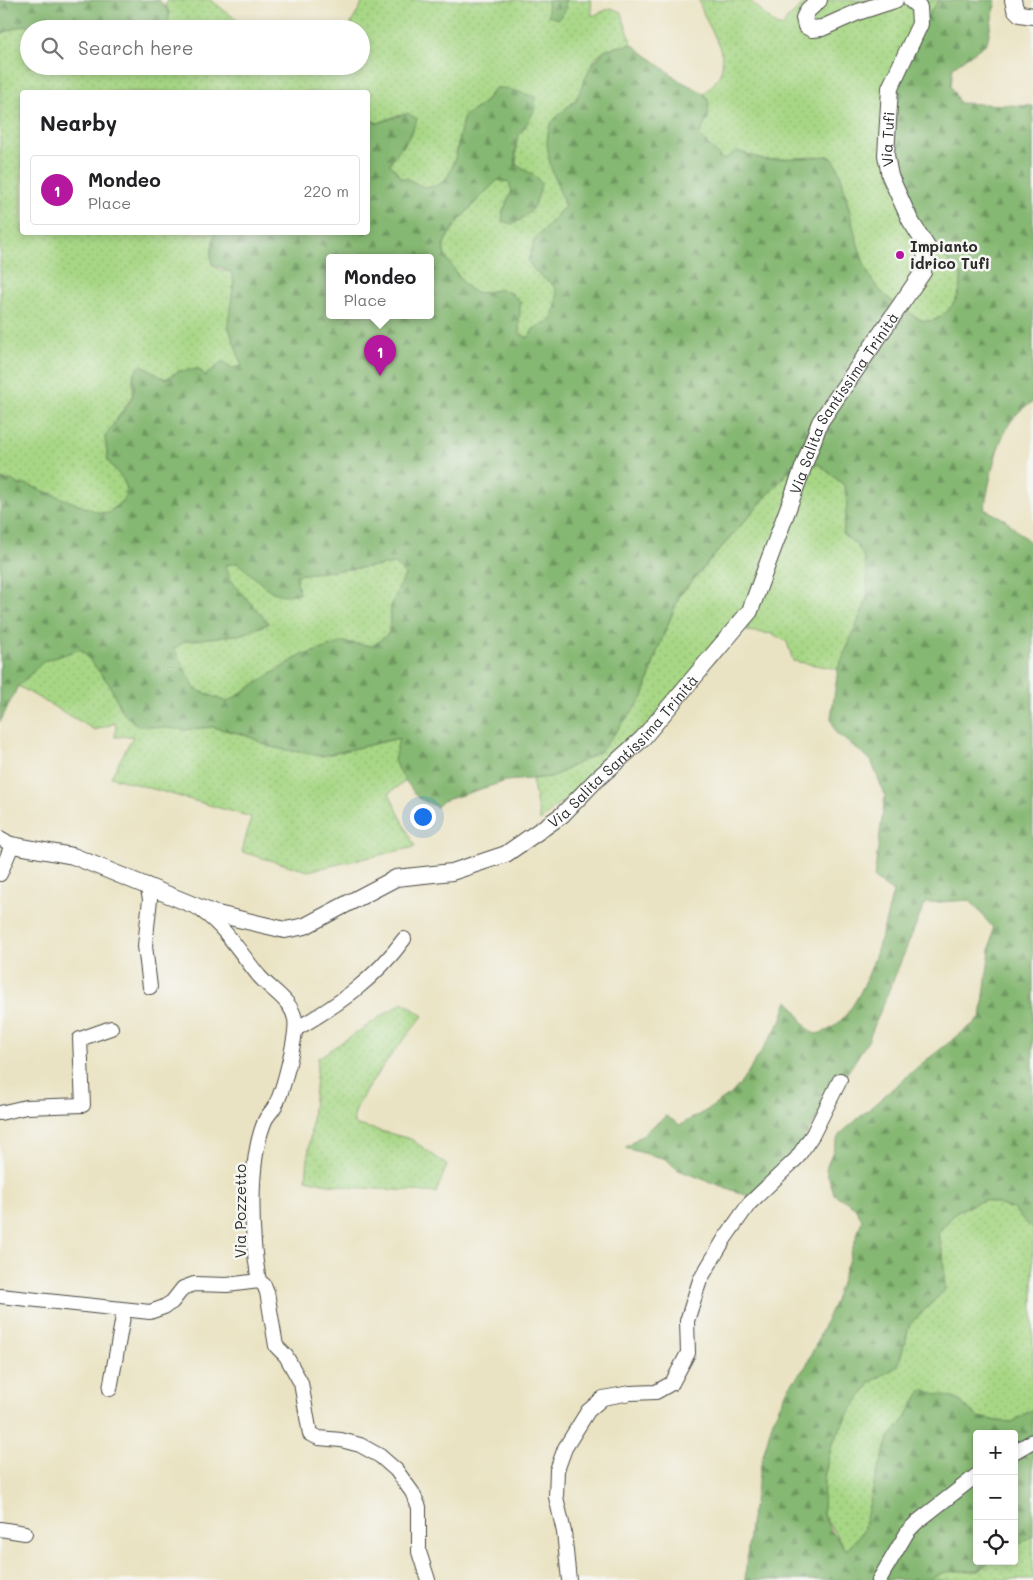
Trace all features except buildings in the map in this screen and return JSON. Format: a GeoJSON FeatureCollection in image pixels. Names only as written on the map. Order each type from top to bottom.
{"type":"FeatureCollection","features":[{"type":"Feature","properties":{"kind":"street"},"geometry":{"type":"LineString","coordinates":[[820,0],[808,10],[804,18],[806,26],[812,29],[822,28],[858,12],[895,0]]}},
{"type":"Feature","properties":{"kind":"street","name":"Via Tufi"},"geometry":{"type":"LineString","coordinates":[[903,302],[923,272],[926,256],[926,248],[910,220],[890,176],[886,155],[890,88],[920,24],[919,8],[911,0]]}},
{"type":"Feature","properties":{"kind":"street"},"geometry":{"type":"LineString","coordinates":[[1013,0],[1015,9],[1020,14],[1033,16]]}},
{"type":"Feature","properties":{"kind":"street","name":"Via Salita Santissima Trinità"},"geometry":{"type":"LineString","coordinates":[[6,841],[73,856],[229,918],[285,930],[305,926],[387,881],[396,878],[452,872],[506,854],[562,815],[596,780],[655,726],[705,663],[728,640],[750,611],[820,422],[903,302]]}},
{"type":"Feature","properties":{"kind":"street"},"geometry":{"type":"LineString","coordinates":[[0,874],[6,841]]}},
{"type":"Feature","properties":{"kind":"street"},"geometry":{"type":"LineString","coordinates":[[147,885],[150,899],[145,946],[150,987]]}},
{"type":"Feature","properties":{"kind":"street"},"geometry":{"type":"LineString","coordinates":[[198,907],[215,920],[261,978],[285,1001],[295,1018],[296,1029],[342,1002],[361,987],[392,956],[404,939]]}},
{"type":"Feature","properties":{"kind":"street"},"geometry":{"type":"LineString","coordinates":[[0,1113],[26,1107],[83,1105],[80,1039],[111,1028]]}},
{"type":"Feature","properties":{"kind":"street","name":"Via Pozzetto"},"geometry":{"type":"LineString","coordinates":[[296,1029],[283,1086],[276,1104],[264,1122],[253,1178],[255,1259],[259,1281],[264,1285],[266,1292],[276,1346],[296,1372],[304,1393],[309,1433],[314,1437],[349,1441],[360,1445],[386,1460],[400,1475],[412,1492],[419,1507],[419,1552],[428,1580]]}},
{"type":"Feature","properties":{"kind":"street"},"geometry":{"type":"LineString","coordinates":[[569,1580],[564,1532],[556,1498],[558,1470],[565,1448],[588,1411],[603,1398],[630,1393],[656,1392],[672,1383],[688,1353],[687,1321],[700,1280],[725,1238],[749,1204],[796,1158],[813,1134],[840,1080]]}},
{"type":"Feature","properties":{"kind":"street"},"geometry":{"type":"LineString","coordinates":[[0,1296],[124,1311],[150,1312],[172,1302],[183,1288],[194,1284],[227,1285],[259,1281]]}},
{"type":"Feature","properties":{"kind":"street"},"geometry":{"type":"LineString","coordinates":[[110,1390],[124,1311]]}},
{"type":"Feature","properties":{"kind":"street"},"geometry":{"type":"LineString","coordinates":[[1018,1449],[1033,1440]]}},
{"type":"Feature","properties":{"kind":"street"},"geometry":{"type":"LineString","coordinates":[[878,1580],[908,1531],[973,1478]]}},
{"type":"Feature","properties":{"kind":"street"},"geometry":{"type":"LineString","coordinates":[[0,1529],[25,1534]]}},
{"type":"Feature","properties":{"kind":"green space"},"geometry":{"type":"Polygon","coordinates":[[[0,0],[159,0],[169,12],[169,20],[20,20],[20,26],[0,34],[0,0]]]}},
{"type":"Feature","properties":{"kind":"green space"},"geometry":{"type":"Polygon","coordinates":[[[169,0],[211,0],[237,20],[169,20],[169,12],[165,5],[169,0]]]}},
{"type":"Feature","properties":{"kind":"green space"},"geometry":{"type":"Polygon","coordinates":[[[364,0],[548,0],[547,6],[565,11],[565,0],[591,0],[592,16],[611,8],[621,12],[632,44],[605,50],[599,55],[578,95],[566,108],[562,196],[565,206],[535,239],[541,276],[552,284],[557,294],[557,306],[552,319],[528,338],[519,333],[520,302],[506,291],[495,290],[484,293],[471,290],[460,278],[444,252],[446,239],[452,230],[467,211],[498,180],[509,182],[512,191],[503,211],[534,175],[516,165],[516,144],[519,134],[526,126],[524,94],[495,88],[482,105],[464,116],[451,170],[446,179],[439,185],[430,188],[402,178],[390,164],[394,154],[403,147],[414,129],[398,115],[378,123],[370,121],[370,90],[20,90],[20,235],[215,235],[211,254],[212,264],[220,270],[231,272],[234,282],[228,325],[242,366],[232,368],[223,361],[205,376],[199,369],[179,371],[166,379],[141,365],[133,375],[133,395],[105,437],[108,461],[124,480],[127,489],[123,500],[108,513],[89,511],[53,494],[2,479],[0,481],[0,34],[20,27],[20,75],[370,75],[370,20],[353,20],[364,0]]]}},
{"type":"Feature","properties":{"kind":"green space"},"geometry":{"type":"Polygon","coordinates":[[[548,0],[565,0],[565,11],[558,19],[548,16],[548,0]]]}},
{"type":"Feature","properties":{"kind":"green space"},"geometry":{"type":"Polygon","coordinates":[[[699,0],[749,0],[776,25],[783,27],[787,19],[809,0],[939,0],[916,32],[923,233],[961,274],[957,297],[943,315],[930,321],[917,318],[884,294],[872,280],[867,271],[854,231],[841,177],[835,161],[829,156],[766,160],[737,151],[723,161],[699,135],[708,114],[708,104],[704,93],[716,81],[721,70],[722,59],[720,48],[703,13],[699,0]]]}},
{"type":"Feature","properties":{"kind":"green space"},"geometry":{"type":"Polygon","coordinates":[[[939,0],[996,0],[987,43],[953,67],[951,86],[959,103],[1033,106],[1033,402],[1021,410],[1011,421],[1004,434],[994,464],[984,509],[1004,519],[1033,545],[1033,1230],[1013,1209],[984,1200],[957,1211],[938,1233],[943,1254],[945,1290],[910,1324],[898,1366],[871,1382],[848,1414],[832,1444],[824,1477],[823,1515],[831,1531],[847,1550],[863,1531],[876,1477],[890,1436],[902,1423],[922,1390],[957,1399],[978,1417],[998,1421],[1012,1422],[1033,1409],[1033,1536],[1018,1545],[1018,1430],[973,1430],[973,1565],[986,1565],[979,1571],[947,1572],[930,1580],[745,1580],[750,1524],[762,1459],[773,1420],[788,1388],[806,1366],[835,1301],[862,1220],[855,1207],[834,1194],[826,1169],[839,1135],[920,1065],[981,1018],[993,928],[970,900],[925,903],[868,1041],[793,1155],[751,1197],[678,1170],[666,1159],[625,1148],[666,1116],[680,1125],[731,1094],[741,1083],[781,1021],[788,1001],[810,1031],[815,1034],[831,1028],[846,1015],[858,997],[876,953],[893,892],[874,878],[885,796],[871,760],[836,733],[831,718],[838,669],[868,597],[866,566],[863,556],[857,545],[843,534],[847,505],[845,486],[819,464],[788,472],[680,594],[658,649],[643,697],[601,751],[552,777],[506,781],[443,801],[437,807],[418,798],[398,770],[394,760],[399,738],[322,756],[270,747],[246,735],[212,727],[184,730],[137,725],[123,713],[109,684],[81,649],[44,661],[18,686],[0,722],[0,481],[12,480],[19,486],[26,484],[100,513],[108,513],[123,500],[127,489],[124,481],[108,461],[105,437],[131,399],[134,389],[134,376],[137,369],[141,365],[166,379],[179,371],[199,369],[205,376],[223,361],[232,368],[242,366],[228,325],[234,282],[231,272],[212,264],[211,254],[215,235],[370,235],[370,120],[378,123],[408,113],[417,119],[409,137],[390,164],[402,178],[430,187],[439,184],[446,178],[451,169],[455,159],[464,116],[482,105],[495,88],[509,89],[535,97],[535,108],[517,141],[516,165],[534,175],[541,183],[536,202],[529,213],[518,221],[512,224],[502,221],[503,211],[512,191],[509,182],[498,180],[459,221],[444,245],[446,258],[457,275],[471,290],[484,293],[495,290],[506,291],[520,302],[519,333],[528,338],[533,329],[552,320],[557,295],[552,284],[541,276],[528,261],[535,239],[565,206],[550,165],[547,143],[548,133],[551,123],[575,102],[589,70],[604,50],[632,44],[680,81],[704,93],[709,103],[708,118],[699,135],[723,160],[737,151],[766,160],[829,156],[835,161],[841,177],[858,246],[872,280],[889,298],[913,316],[926,321],[934,320],[948,311],[955,302],[961,275],[923,233],[890,176],[883,109],[916,32],[939,0]],[[237,563],[225,565],[233,584],[269,623],[243,634],[186,641],[174,648],[195,689],[227,702],[298,657],[343,642],[373,646],[389,633],[391,606],[405,575],[396,564],[296,575],[299,594],[279,594],[262,585],[237,563]]]}},
{"type":"Feature","properties":{"kind":"green space"},"geometry":{"type":"Polygon","coordinates":[[[818,464],[845,486],[847,505],[843,534],[858,546],[866,560],[869,576],[864,608],[838,669],[793,661],[787,642],[773,634],[747,631],[749,624],[668,709],[540,821],[532,779],[552,777],[601,751],[643,697],[658,649],[680,595],[788,472],[818,464]]]}},
{"type":"Feature","properties":{"kind":"green space"},"geometry":{"type":"Polygon","coordinates":[[[237,563],[249,570],[264,585],[299,593],[295,575],[396,564],[405,575],[391,606],[389,633],[373,646],[343,642],[298,657],[227,702],[195,690],[174,648],[186,641],[243,634],[268,624],[233,584],[225,565],[237,563]]]}},
{"type":"Feature","properties":{"kind":"green space"},"geometry":{"type":"Polygon","coordinates":[[[81,649],[109,684],[123,713],[184,730],[212,727],[246,735],[270,747],[322,756],[400,738],[398,770],[406,781],[389,793],[415,847],[308,871],[242,852],[251,817],[111,777],[133,736],[115,737],[116,723],[95,730],[18,686],[44,661],[81,649]]]}},
{"type":"Feature","properties":{"kind":"green space"},"geometry":{"type":"Polygon","coordinates":[[[403,1002],[423,1016],[369,1086],[360,1101],[355,1114],[354,1124],[411,1139],[447,1165],[436,1193],[338,1186],[306,1179],[318,1058],[403,1002]]]}},
{"type":"Feature","properties":{"kind":"green space"},"geometry":{"type":"Polygon","coordinates":[[[984,1200],[1013,1209],[1033,1230],[1033,1409],[1012,1422],[998,1421],[978,1417],[957,1399],[922,1391],[902,1423],[890,1436],[876,1477],[863,1531],[847,1551],[823,1515],[824,1477],[832,1444],[848,1414],[871,1382],[898,1366],[910,1324],[945,1290],[943,1254],[938,1233],[957,1211],[984,1200]]]}},
{"type":"Feature","properties":{"kind":"green space"},"geometry":{"type":"Polygon","coordinates":[[[1033,1536],[1033,1580],[930,1580],[947,1572],[979,1571],[986,1565],[1018,1565],[1018,1545],[1033,1536]]]}},
{"type":"Feature","properties":{"kind":"place","name":"Impianto idrico Tufi"},"geometry":{"type":"Point","coordinates":[900,255]}},
{"type":"Feature","properties":{"kind":"place","name":"Mondeo"},"geometry":{"type":"Point","coordinates":[380,376]}}]}
